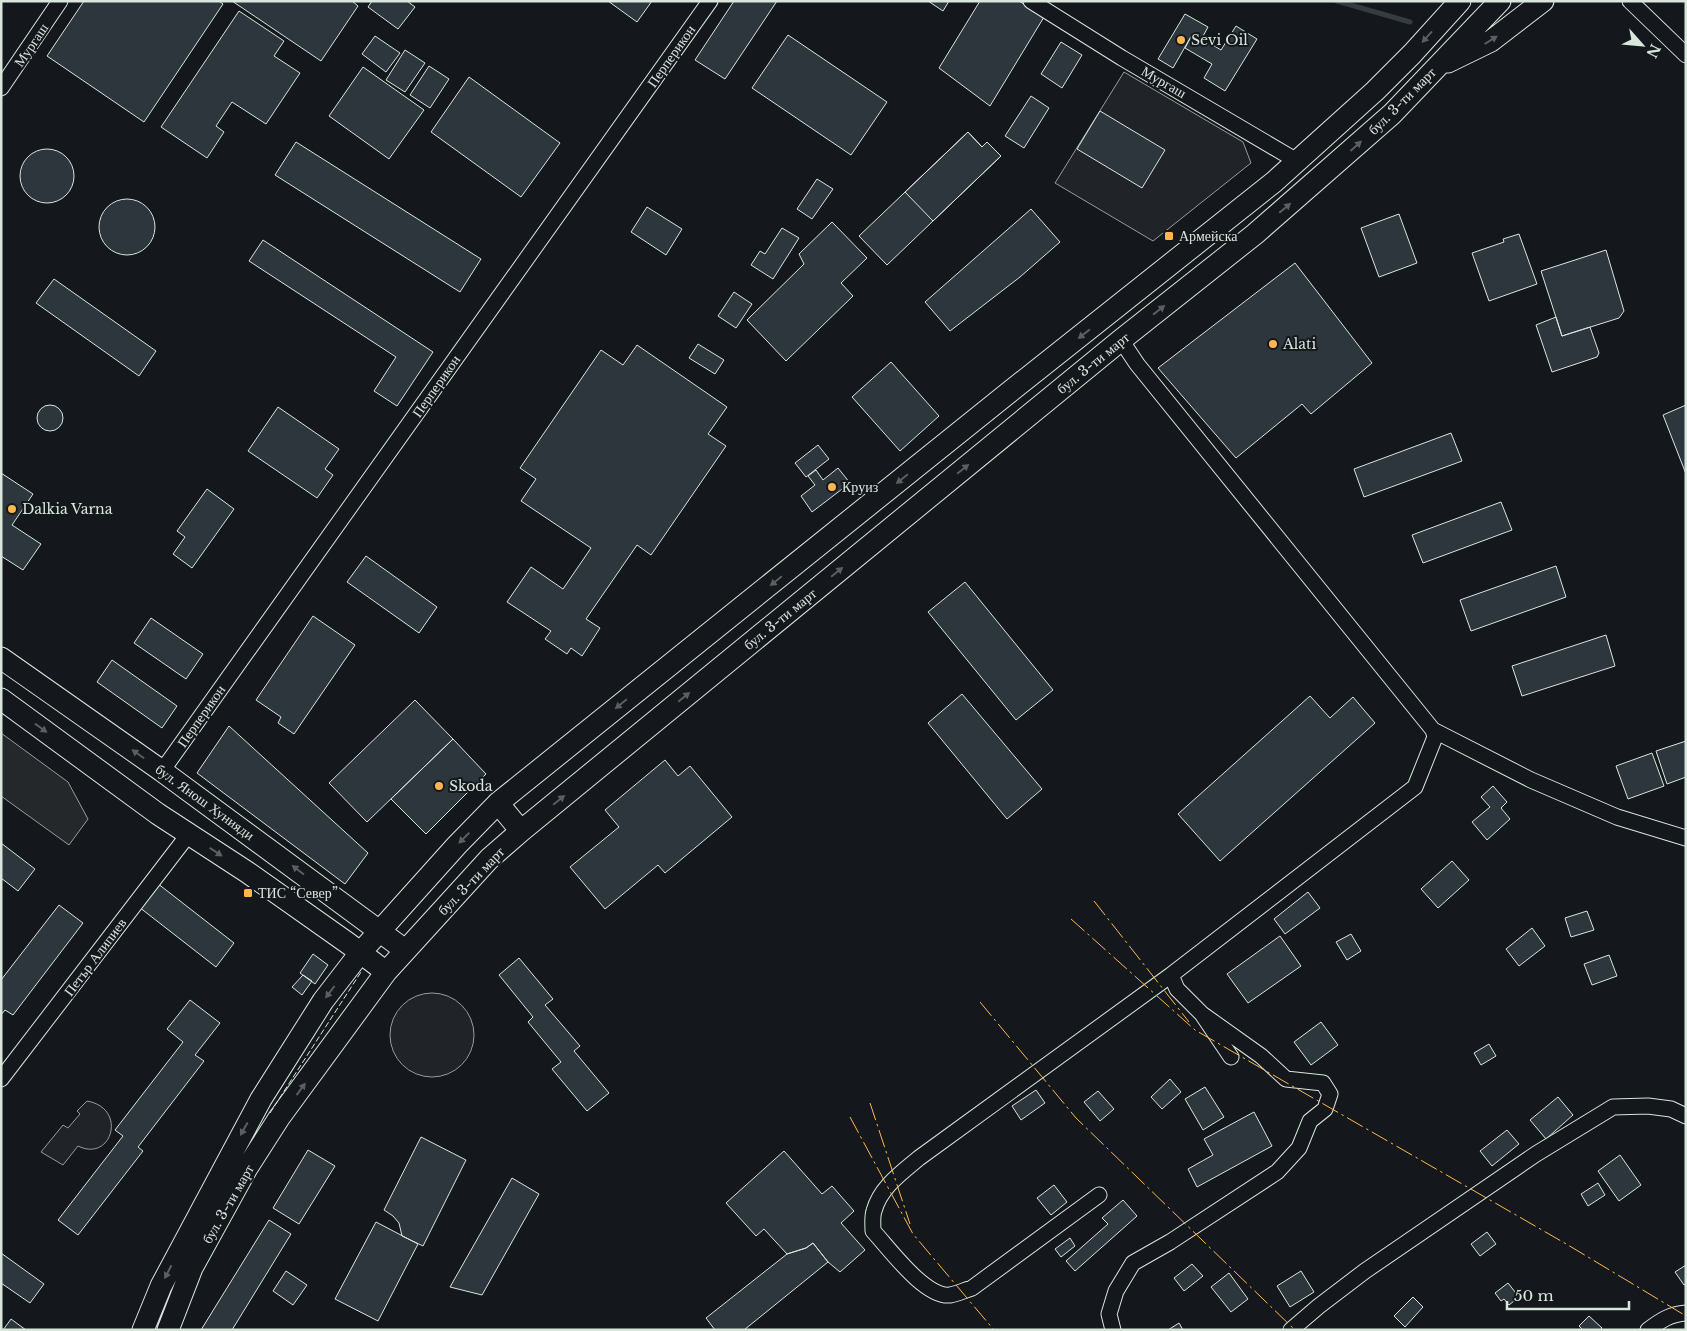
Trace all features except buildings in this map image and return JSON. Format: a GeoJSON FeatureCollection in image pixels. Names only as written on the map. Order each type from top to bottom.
{"type":"FeatureCollection","features":[{"type":"Feature","properties":{"kind":"street","name":"Мургаш"},"geometry":{"type":"LineString","coordinates":[[1,88],[60,1]]}},
{"type":"Feature","properties":{"kind":"street","name":"Перперикон"},"geometry":{"type":"LineString","coordinates":[[162,771],[710,1]]}},
{"type":"Feature","properties":{"kind":"street","name":"Мургаш"},"geometry":{"type":"LineString","coordinates":[[1031,1],[1122,58],[1297,161]]}},
{"type":"Feature","properties":{"kind":"street","name":"бул. 3-ти март"},"geometry":{"type":"LineString","coordinates":[[143,1330],[165,1277],[261,1099],[323,1001],[379,931],[498,803],[1274,182],[1393,72],[1460,1]]}},
{"type":"Feature","properties":{"kind":"street","name":"бул. 3-ти март"},"geometry":{"type":"LineString","coordinates":[[168,1330],[192,1268],[248,1168],[279,1118],[386,972],[489,859],[1120,340],[1255,234],[1392,114],[1500,1]]}},
{"type":"Feature","properties":{"kind":"street"},"geometry":{"type":"LineString","coordinates":[[1432,70],[1492,41],[1544,1]]}},
{"type":"Feature","properties":{"kind":"street"},"geometry":{"type":"LineString","coordinates":[[1630,1],[1686,55]]}},
{"type":"Feature","properties":{"kind":"street"},"geometry":{"type":"LineString","coordinates":[[1297,161],[1320,178]]}},
{"type":"Feature","properties":{"kind":"street"},"geometry":{"type":"LineString","coordinates":[[1099,1195],[972,1288],[949,1295],[935,1293],[917,1280],[873,1231],[873,1212],[880,1194],[897,1176],[1171,974],[1416,787],[1435,737],[1433,730],[1143,372],[1120,340],[1118,323],[1122,304]]}},
{"type":"Feature","properties":{"kind":"street","name":"бул. Янош Хунияди"},"geometry":{"type":"LineString","coordinates":[[1,658],[162,771],[405,950]]}},
{"type":"Feature","properties":{"kind":"street"},"geometry":{"type":"LineString","coordinates":[[1,699],[188,835],[246,872],[386,972]]}},
{"type":"Feature","properties":{"kind":"street"},"geometry":{"type":"LineString","coordinates":[[1433,730],[1531,780],[1608,814],[1686,838]]}},
{"type":"Feature","properties":{"kind":"street"},"geometry":{"type":"LineString","coordinates":[[498,803],[521,831]]}},
{"type":"Feature","properties":{"kind":"street","name":"Петър Алипиев"},"geometry":{"type":"LineString","coordinates":[[1,1079],[188,835]]}},
{"type":"Feature","properties":{"kind":"street"},"geometry":{"type":"LineString","coordinates":[[1113,1330],[1109,1314],[1116,1292],[1133,1263],[1170,1242],[1277,1172],[1299,1148],[1310,1121],[1325,1109],[1330,1094],[1323,1083],[1286,1079],[1261,1056],[1202,1014],[1177,989],[1171,974]]}},
{"type":"Feature","properties":{"kind":"street"},"geometry":{"type":"LineString","coordinates":[[1202,1014],[1231,1057]]}},
{"type":"Feature","properties":{"kind":"street"},"geometry":{"type":"LineString","coordinates":[[1291,1330],[1365,1271],[1528,1159],[1613,1107],[1648,1106],[1671,1109],[1686,1116]]}},
{"type":"Feature","properties":{"kind":"street"},"geometry":{"type":"LineString","coordinates":[[1648,1330],[1665,1318],[1686,1313]]}},
{"type":"Feature","properties":{"kind":"shaded area"},"geometry":{"type":"Polygon","coordinates":[[[1124,72],[1243,142],[1251,163],[1153,241],[1055,183],[1124,72]]]}},
{"type":"Feature","properties":{"kind":"shaded area"},"geometry":{"type":"Polygon","coordinates":[[[1,733],[68,782],[88,819],[69,845],[1,796],[1,733]]]}},
{"type":"Feature","properties":{"kind":"shaded area"},"geometry":{"type":"Polygon","coordinates":[[[424,993],[440,993],[456,1000],[467,1011],[474,1027],[471,1051],[462,1065],[456,1070],[440,1077],[424,1077],[408,1070],[397,1059],[390,1043],[390,1027],[397,1011],[408,1000],[424,993]]]}},
{"type":"Feature","properties":{"kind":"shaded area"},"geometry":{"type":"Polygon","coordinates":[[[87,1101],[100,1106],[108,1113],[111,1132],[107,1141],[100,1147],[90,1149],[78,1146],[63,1165],[41,1152],[63,1125],[68,1128],[80,1114],[77,1111],[87,1101]]]}},
{"type":"Feature","properties":{"kind":"waterway"},"geometry":{"type":"LineString","coordinates":[[1337,1],[1410,22]]}},
{"type":"Feature","properties":{"kind":"fence"},"geometry":{"type":"LineString","coordinates":[[270,1113],[361,972]]}},
{"type":"Feature","properties":{"kind":"power"},"geometry":{"type":"LineString","coordinates":[[1094,901],[1189,1022]]}},
{"type":"Feature","properties":{"kind":"power"},"geometry":{"type":"LineString","coordinates":[[1071,919],[1195,1030],[1568,1245],[1686,1316]]}},
{"type":"Feature","properties":{"kind":"power"},"geometry":{"type":"LineString","coordinates":[[980,1002],[1076,1118],[1295,1330]]}},
{"type":"Feature","properties":{"kind":"power"},"geometry":{"type":"LineString","coordinates":[[870,1103],[910,1224]]}},
{"type":"Feature","properties":{"kind":"power"},"geometry":{"type":"LineString","coordinates":[[850,1117],[913,1234],[994,1330]]}},
{"type":"Feature","properties":{"kind":"place","name":"Sevi Oil"},"geometry":{"type":"Point","coordinates":[1181,40]}},
{"type":"Feature","properties":{"kind":"place","name":"Армейска"},"geometry":{"type":"Point","coordinates":[1169,236]}},
{"type":"Feature","properties":{"kind":"place","name":"Alati"},"geometry":{"type":"Point","coordinates":[1273,344]}},
{"type":"Feature","properties":{"kind":"place","name":"Круиз"},"geometry":{"type":"Point","coordinates":[832,487]}},
{"type":"Feature","properties":{"kind":"place","name":"Dalkia Varna"},"geometry":{"type":"Point","coordinates":[12,509]}},
{"type":"Feature","properties":{"kind":"place","name":"Skoda"},"geometry":{"type":"Point","coordinates":[439,786]}},
{"type":"Feature","properties":{"kind":"place","name":"ТИС “Север”"},"geometry":{"type":"Point","coordinates":[248,893]}}]}
